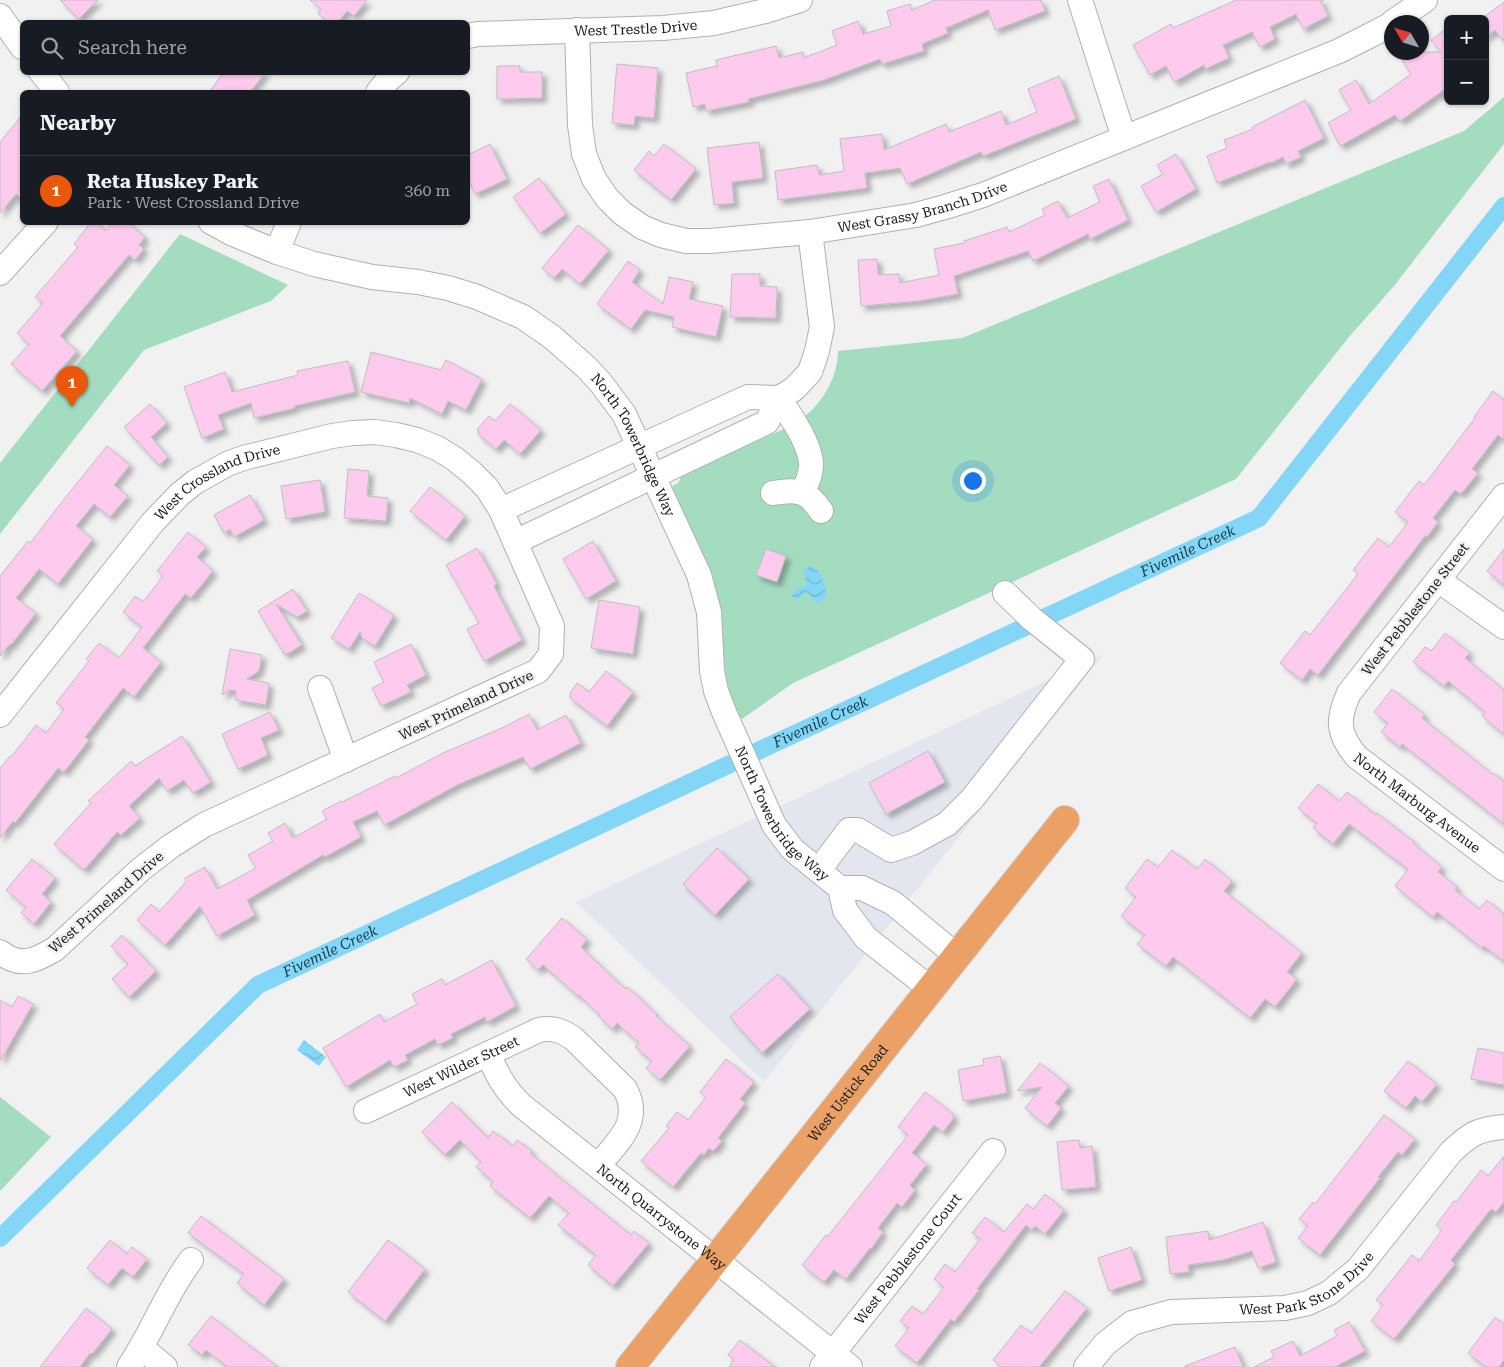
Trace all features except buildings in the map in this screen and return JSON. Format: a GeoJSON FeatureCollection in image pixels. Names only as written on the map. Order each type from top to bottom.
{"type":"FeatureCollection","features":[{"type":"Feature","properties":{"kind":"main road","name":"West Ustick Road"},"geometry":{"type":"LineString","coordinates":[[630,1367],[1065,820]]}},
{"type":"Feature","properties":{"kind":"street","name":"West Trestle Drive"},"geometry":{"type":"LineString","coordinates":[[470,36],[663,28],[714,23],[800,0]]}},
{"type":"Feature","properties":{"kind":"street"},"geometry":{"type":"LineString","coordinates":[[1080,0],[1124,138]]}},
{"type":"Feature","properties":{"kind":"street","name":"West Grassy Branch Drive"},"geometry":{"type":"LineString","coordinates":[[1403,15],[1425,0]]}},
{"type":"Feature","properties":{"kind":"street"},"geometry":{"type":"LineString","coordinates":[[0,16],[20,44]]}},
{"type":"Feature","properties":{"kind":"street","name":"West Grassy Branch Drive"},"geometry":{"type":"LineString","coordinates":[[577,30],[580,125],[584,154],[594,179],[607,198],[622,213],[642,227],[661,235],[686,241],[710,241],[810,232],[916,215],[945,208],[983,195],[1339,51],[1384,28]]}},
{"type":"Feature","properties":{"kind":"street"},"geometry":{"type":"LineString","coordinates":[[43,75],[55,90]]}},
{"type":"Feature","properties":{"kind":"street"},"geometry":{"type":"LineString","coordinates":[[380,90],[394,75]]}},
{"type":"Feature","properties":{"kind":"street"},"geometry":{"type":"LineString","coordinates":[[0,273],[43,225]]}},
{"type":"Feature","properties":{"kind":"street","name":"North Towerbridge Way"},"geometry":{"type":"LineString","coordinates":[[217,225],[233,234],[277,252],[314,264],[372,277],[418,282],[477,296],[523,318],[552,337],[568,349],[600,382],[624,414],[699,575],[709,612],[712,671],[716,691],[774,825],[792,849],[840,888],[845,910],[866,938],[931,989]]}},
{"type":"Feature","properties":{"kind":"street"},"geometry":{"type":"LineString","coordinates":[[277,252],[288,225]]}},
{"type":"Feature","properties":{"kind":"street"},"geometry":{"type":"LineString","coordinates":[[515,542],[767,422],[780,398],[794,389],[810,372],[817,351],[822,327],[810,232]]}},
{"type":"Feature","properties":{"kind":"street"},"geometry":{"type":"LineString","coordinates":[[501,510],[748,397],[780,398]]}},
{"type":"Feature","properties":{"kind":"street"},"geometry":{"type":"LineString","coordinates":[[780,398],[804,440],[811,463],[808,482],[802,493]]}},
{"type":"Feature","properties":{"kind":"street","name":"West Crossland Drive"},"geometry":{"type":"LineString","coordinates":[[0,715],[166,507],[195,482],[247,457],[332,436],[353,433],[375,432],[396,435],[417,440],[437,448],[472,472],[487,488],[501,510],[552,626],[551,654]]}},
{"type":"Feature","properties":{"kind":"street"},"geometry":{"type":"LineString","coordinates":[[773,493],[789,490],[802,493],[814,500],[821,511]]}},
{"type":"Feature","properties":{"kind":"street","name":"West Pebblestone Street"},"geometry":{"type":"LineString","coordinates":[[1341,729],[1341,710],[1349,693],[1504,496]]}},
{"type":"Feature","properties":{"kind":"street"},"geometry":{"type":"LineString","coordinates":[[1438,580],[1504,627]]}},
{"type":"Feature","properties":{"kind":"street"},"geometry":{"type":"LineString","coordinates":[[819,870],[849,830],[858,830],[891,850],[912,844],[947,824],[972,799],[1082,660],[1005,593]]}},
{"type":"Feature","properties":{"kind":"street","name":"West Primeland Drive"},"geometry":{"type":"LineString","coordinates":[[0,952],[16,961],[26,962],[40,958],[54,949],[140,870],[179,841],[221,816],[538,671],[551,654]]}},
{"type":"Feature","properties":{"kind":"street"},"geometry":{"type":"LineString","coordinates":[[320,688],[346,760]]}},
{"type":"Feature","properties":{"kind":"street","name":"North Marburg Avenue"},"geometry":{"type":"LineString","coordinates":[[1341,729],[1346,745],[1357,757],[1504,869]]}},
{"type":"Feature","properties":{"kind":"street","name":"North Towerbridge Way"},"geometry":{"type":"LineString","coordinates":[[840,888],[862,888],[893,903],[957,956]]}},
{"type":"Feature","properties":{"kind":"street","name":"West Wilder Street"},"geometry":{"type":"LineString","coordinates":[[366,1111],[539,1030],[548,1028],[557,1030],[574,1040],[625,1089],[629,1097],[632,1117],[628,1128],[598,1166]]}},
{"type":"Feature","properties":{"kind":"street","name":"North Quarrystone Way"},"geometry":{"type":"LineString","coordinates":[[488,1054],[500,1080],[521,1105],[716,1260],[835,1362]]}},
{"type":"Feature","properties":{"kind":"street","name":"West Park Stone Drive"},"geometry":{"type":"LineString","coordinates":[[1086,1367],[1105,1344],[1132,1323],[1171,1312],[1285,1308],[1308,1303],[1329,1293],[1358,1269],[1451,1152],[1468,1137],[1495,1128]]}},
{"type":"Feature","properties":{"kind":"street","name":"West Pebblestone Court"},"geometry":{"type":"LineString","coordinates":[[835,1362],[992,1150]]}},
{"type":"Feature","properties":{"kind":"street"},"geometry":{"type":"LineString","coordinates":[[165,1367],[135,1358],[181,1272],[191,1260]]}},
{"type":"Feature","properties":{"kind":"shaded area"},"geometry":{"type":"Polygon","coordinates":[[[1104,654],[764,1082],[576,902],[1104,654]]]}},
{"type":"Feature","properties":{"kind":"green space"},"geometry":{"type":"Polygon","coordinates":[[[1504,97],[1504,144],[1394,286],[1349,337],[1236,479],[793,683],[742,719],[734,708],[727,689],[721,626],[710,575],[672,486],[678,483],[682,475],[800,420],[812,410],[831,383],[838,351],[962,338],[1464,131],[1504,97]]]}},
{"type":"Feature","properties":{"kind":"green space"},"geometry":{"type":"Polygon","coordinates":[[[180,234],[288,285],[271,301],[144,350],[0,534],[0,463],[180,234]]]}},
{"type":"Feature","properties":{"kind":"green space"},"geometry":{"type":"Polygon","coordinates":[[[0,1097],[51,1137],[0,1191],[0,1097]]]}},
{"type":"Feature","properties":{"kind":"water"},"geometry":{"type":"Polygon","coordinates":[[[809,566],[817,570],[824,583],[826,597],[820,603],[815,602],[809,593],[804,593],[800,598],[795,599],[792,596],[795,590],[807,584],[803,571],[809,566]]]}},
{"type":"Feature","properties":{"kind":"water"},"geometry":{"type":"Polygon","coordinates":[[[304,1040],[326,1057],[319,1066],[297,1050],[304,1040]]]}},
{"type":"Feature","properties":{"kind":"waterway","name":"Fivemile Creek"},"geometry":{"type":"LineString","coordinates":[[758,751],[1259,518],[1504,206]]}},
{"type":"Feature","properties":{"kind":"waterway","name":"Fivemile Creek"},"geometry":{"type":"LineString","coordinates":[[0,1238],[258,985],[730,764]]}},
{"type":"Feature","properties":{"kind":"place","name":"Reta Huskey Park"},"geometry":{"type":"Point","coordinates":[72,407]}}]}
